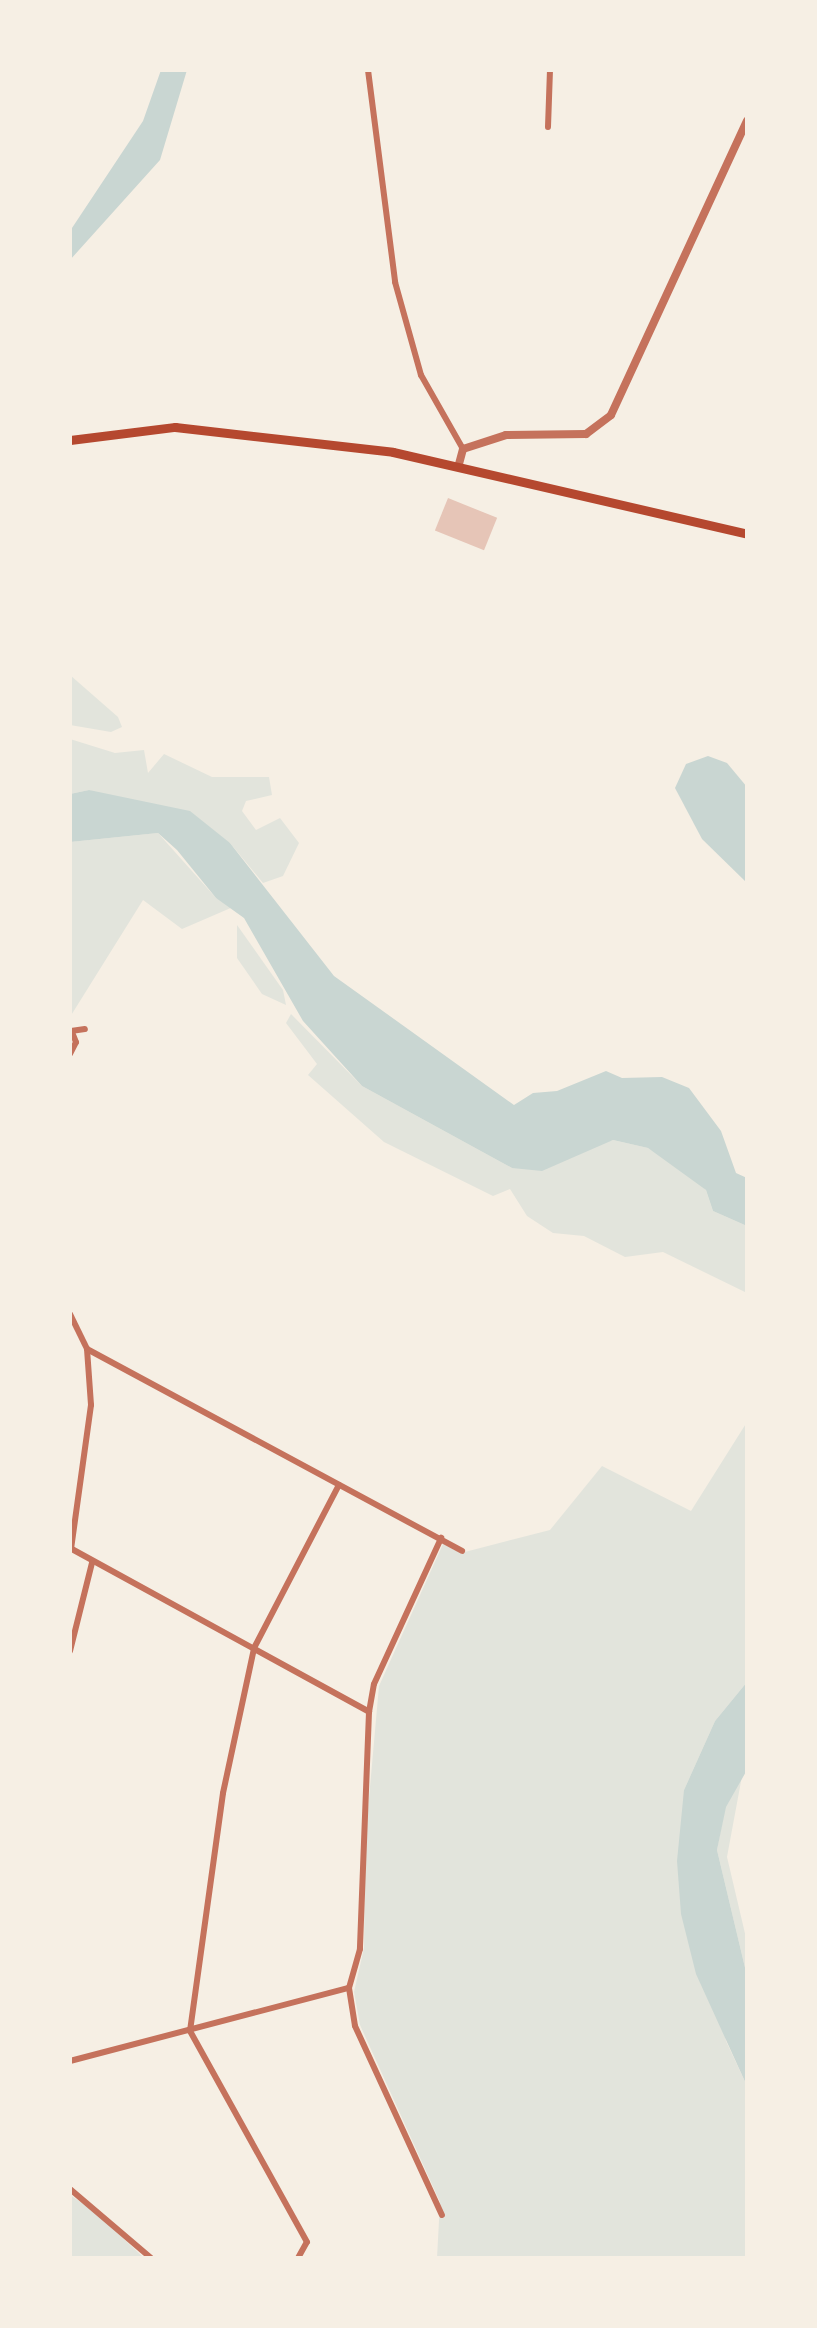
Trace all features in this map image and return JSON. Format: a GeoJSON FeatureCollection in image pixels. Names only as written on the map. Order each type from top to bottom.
{"type":"FeatureCollection","features":[{"type":"Feature","properties":{"kind":"main road"},"geometry":{"type":"LineString","coordinates":[[70,440],[175,427],[459,464],[747,534]]}},
{"type":"Feature","properties":{"kind":"street"},"geometry":{"type":"LineString","coordinates":[[368,70],[394,282],[421,376],[463,449],[459,464]]}},
{"type":"Feature","properties":{"kind":"street"},"geometry":{"type":"LineString","coordinates":[[548,126],[550,70]]}},
{"type":"Feature","properties":{"kind":"street"},"geometry":{"type":"LineString","coordinates":[[463,449],[522,432],[586,434],[612,415],[747,122]]}},
{"type":"Feature","properties":{"kind":"street"},"geometry":{"type":"LineString","coordinates":[[70,1054],[76,1042],[71,1031],[86,1029]]}},
{"type":"Feature","properties":{"kind":"street"},"geometry":{"type":"LineString","coordinates":[[70,1314],[87,1350],[90,1405],[70,1549],[370,1712]]}},
{"type":"Feature","properties":{"kind":"street"},"geometry":{"type":"LineString","coordinates":[[87,1350],[462,1551]]}},
{"type":"Feature","properties":{"kind":"street"},"geometry":{"type":"LineString","coordinates":[[298,2258],[306,2242],[190,2031],[223,1793],[254,1648],[339,1485]]}},
{"type":"Feature","properties":{"kind":"street"},"geometry":{"type":"LineString","coordinates":[[441,1538],[374,1684],[360,1949],[349,1988],[355,2026],[442,2214]]}},
{"type":"Feature","properties":{"kind":"street"},"geometry":{"type":"LineString","coordinates":[[70,1650],[92,1564]]}},
{"type":"Feature","properties":{"kind":"street"},"geometry":{"type":"LineString","coordinates":[[70,2062],[349,1988]]}},
{"type":"Feature","properties":{"kind":"street"},"geometry":{"type":"LineString","coordinates":[[70,2189],[151,2258]]}},
{"type":"Feature","properties":{"kind":"shaded area"},"geometry":{"type":"Polygon","coordinates":[[[161,70],[187,70],[160,160],[70,260],[70,231],[143,121],[161,70]]]}},
{"type":"Feature","properties":{"kind":"shaded area"},"geometry":{"type":"Polygon","coordinates":[[[70,675],[118,717],[122,727],[111,732],[70,725],[70,675]]]}},
{"type":"Feature","properties":{"kind":"shaded area"},"geometry":{"type":"Polygon","coordinates":[[[70,739],[115,753],[144,750],[148,773],[164,754],[212,777],[269,777],[272,795],[246,801],[242,811],[256,830],[280,818],[299,843],[283,876],[263,883],[230,843],[89,790],[70,794],[70,739]]]}},
{"type":"Feature","properties":{"kind":"shaded area"},"geometry":{"type":"Polygon","coordinates":[[[708,756],[727,763],[747,787],[747,883],[702,839],[675,788],[686,764],[708,756]]]}},
{"type":"Feature","properties":{"kind":"shaded area"},"geometry":{"type":"Polygon","coordinates":[[[89,790],[190,811],[230,843],[334,976],[514,1105],[533,1093],[557,1091],[606,1071],[622,1078],[662,1077],[689,1088],[721,1131],[736,1173],[747,1178],[747,1226],[713,1211],[706,1190],[648,1148],[613,1140],[542,1171],[512,1168],[362,1086],[303,1021],[244,918],[216,898],[158,833],[70,842],[70,794],[89,790]]]}},
{"type":"Feature","properties":{"kind":"shaded area"},"geometry":{"type":"Polygon","coordinates":[[[158,833],[216,898],[233,907],[182,929],[143,900],[70,1017],[70,842],[158,833]]]}},
{"type":"Feature","properties":{"kind":"shaded area"},"geometry":{"type":"Polygon","coordinates":[[[237,925],[283,990],[286,1005],[262,994],[237,958],[237,925]]]}},
{"type":"Feature","properties":{"kind":"shaded area"},"geometry":{"type":"Polygon","coordinates":[[[291,1014],[362,1086],[512,1168],[613,1140],[648,1148],[684,1170],[706,1190],[713,1211],[747,1226],[747,1293],[663,1252],[625,1257],[584,1236],[553,1233],[527,1216],[510,1189],[493,1196],[384,1142],[308,1075],[317,1064],[286,1023],[291,1014]]]}},
{"type":"Feature","properties":{"kind":"shaded area"},"geometry":{"type":"Polygon","coordinates":[[[747,1422],[747,1682],[715,1721],[684,1790],[726,2041],[747,2086],[747,2258],[437,2258],[440,2202],[360,2025],[354,1992],[364,1948],[365,1843],[379,1686],[443,1544],[461,1553],[550,1530],[602,1466],[691,1511],[747,1422]]]}},
{"type":"Feature","properties":{"kind":"shaded area"},"geometry":{"type":"Polygon","coordinates":[[[747,1682],[747,1770],[726,1807],[717,1850],[747,1976],[747,2086],[696,1974],[681,1914],[677,1861],[684,1790],[715,1721],[747,1682]]]}},
{"type":"Feature","properties":{"kind":"shaded area"},"geometry":{"type":"Polygon","coordinates":[[[742,1776],[727,1857],[747,1942],[747,1976],[717,1850],[725,1807],[742,1776]]]}},
{"type":"Feature","properties":{"kind":"shaded area"},"geometry":{"type":"Polygon","coordinates":[[[70,2195],[94,2211],[144,2258],[70,2258],[70,2195]]]}},
{"type":"Feature","properties":{"kind":"building"},"geometry":{"type":"Polygon","coordinates":[[[448,498],[497,518],[484,550],[435,530],[448,498]]]}}]}
